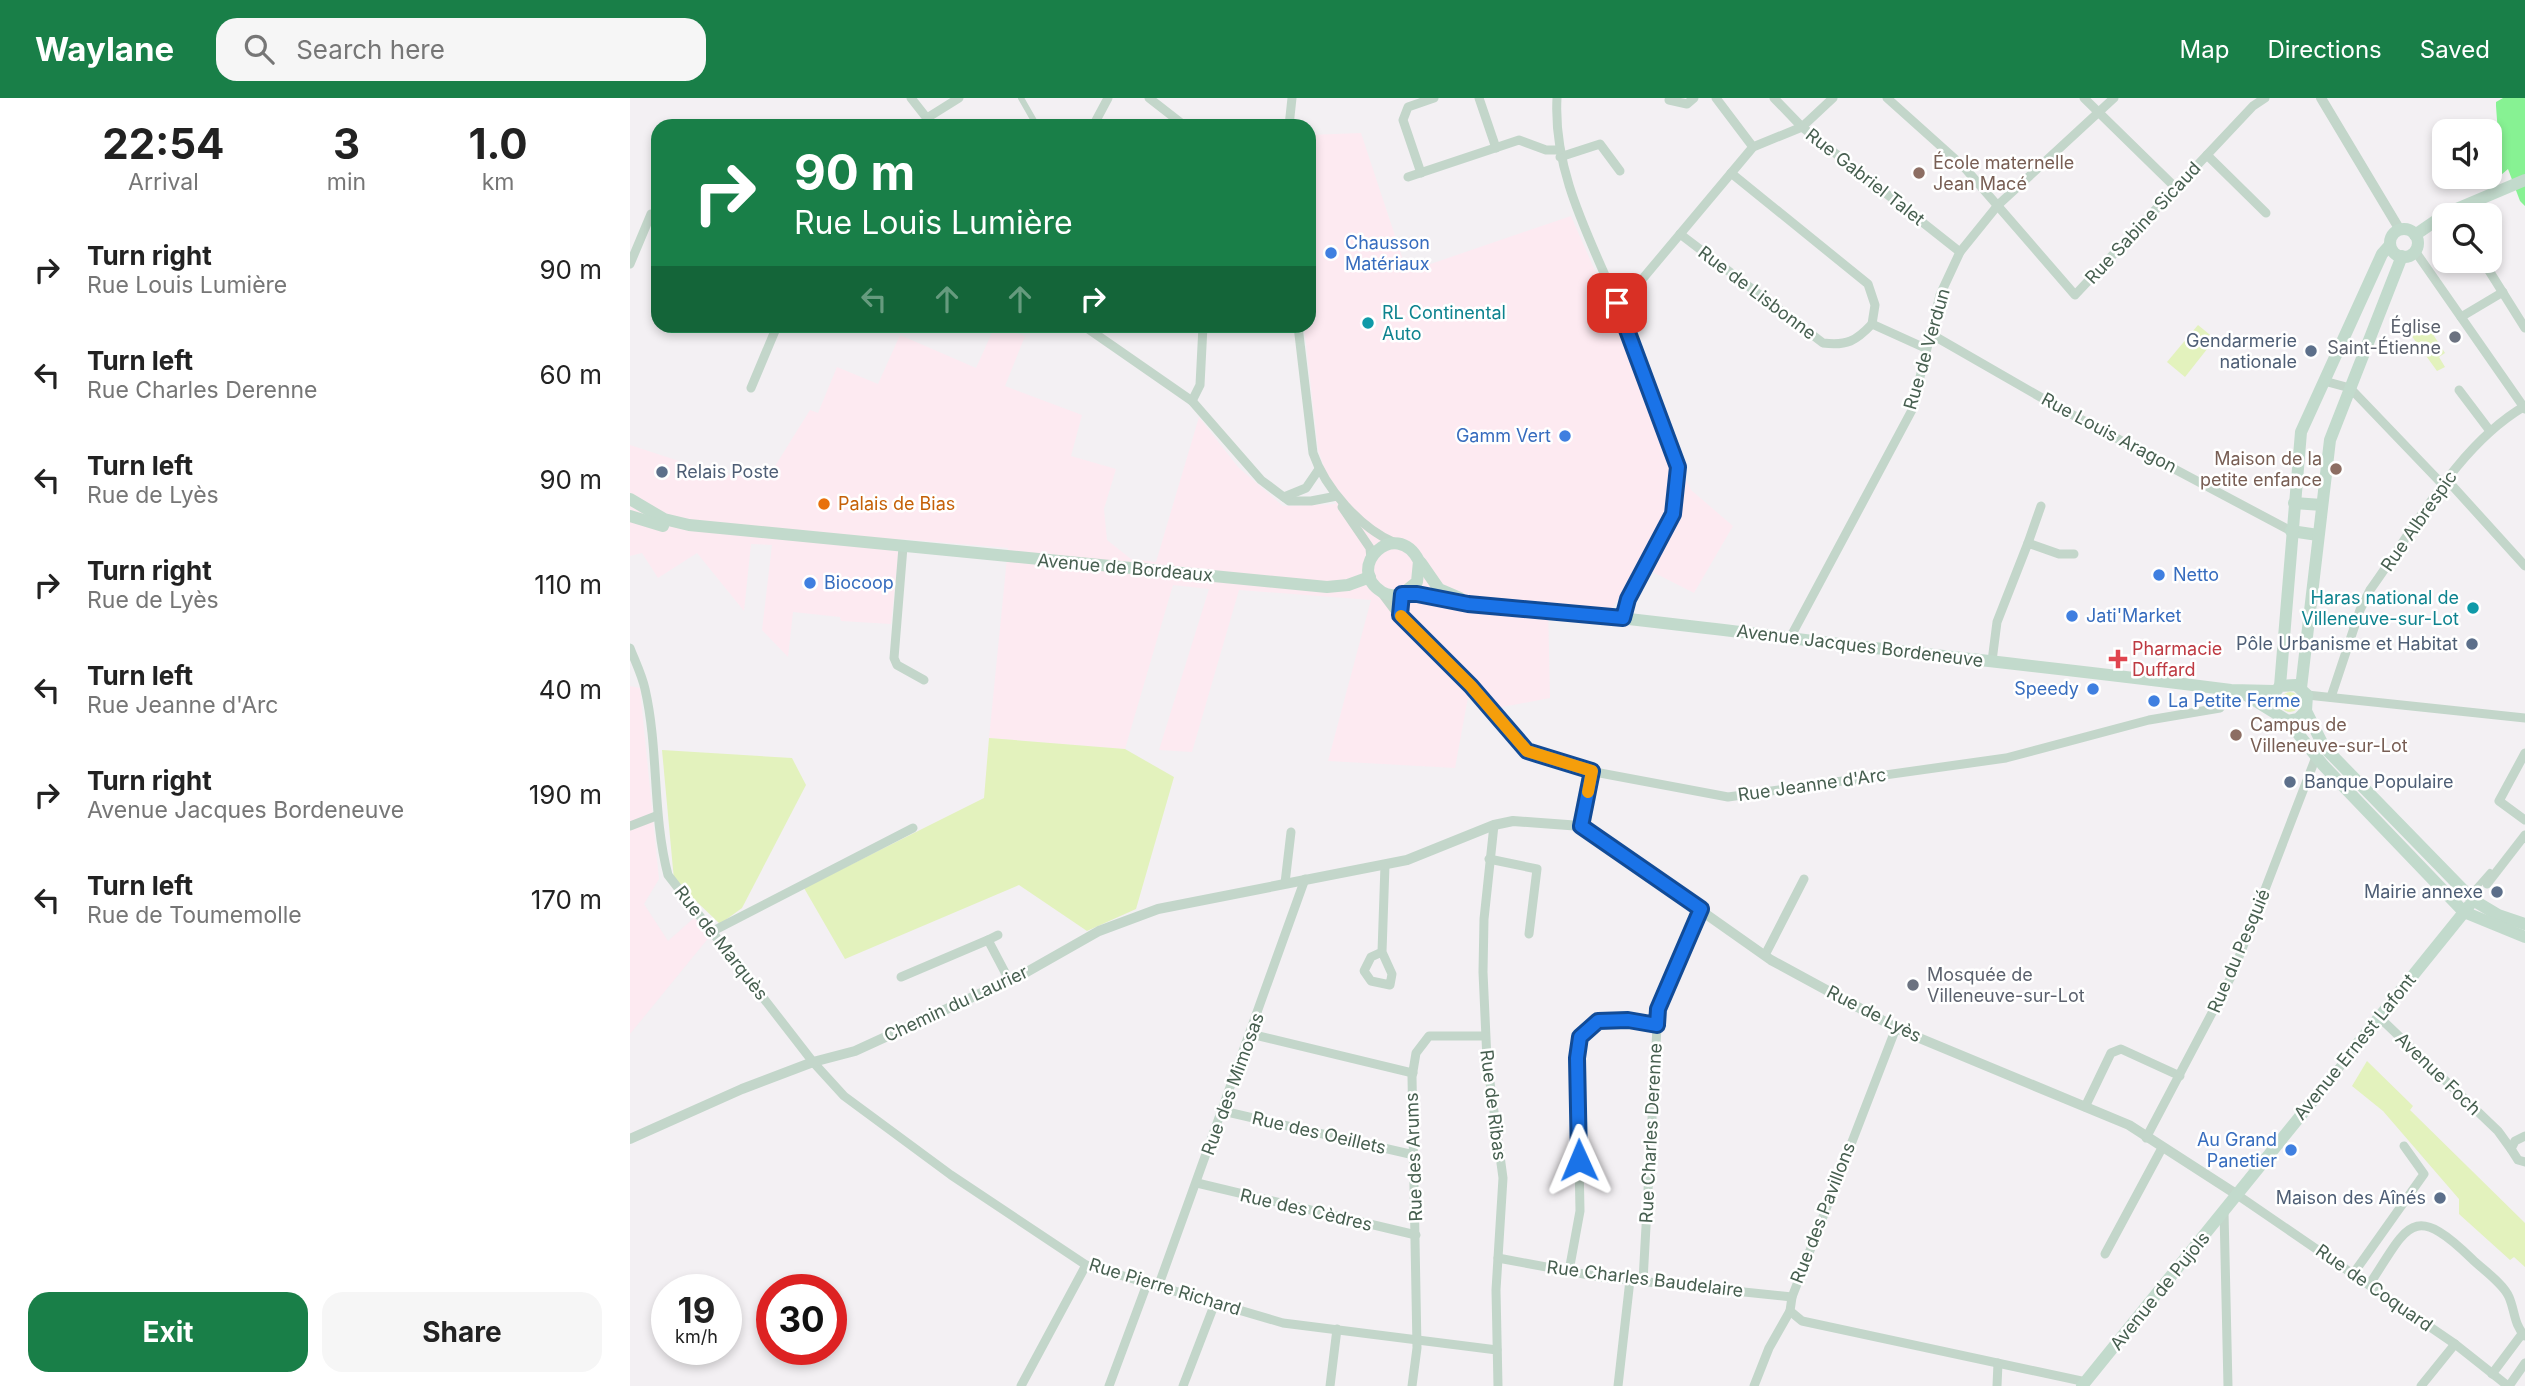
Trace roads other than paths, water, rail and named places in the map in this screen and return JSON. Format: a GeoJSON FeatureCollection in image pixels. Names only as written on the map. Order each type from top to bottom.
{"type":"FeatureCollection","features":[{"type":"Feature","properties":{"kind":"main road"},"geometry":{"type":"LineString","coordinates":[[2472,203],[2525,180]]}},
{"type":"Feature","properties":{"kind":"main road"},"geometry":{"type":"LineString","coordinates":[[2415,235],[2432,224]]}},
{"type":"Feature","properties":{"kind":"main road"},"geometry":{"type":"LineString","coordinates":[[2273,710],[2271,701],[2277,689],[2283,652],[2301,432],[2382,254],[2390,245],[2392,237],[2400,230],[2415,235]]}},
{"type":"Feature","properties":{"kind":"main road"},"geometry":{"type":"LineString","coordinates":[[2415,235],[2418,243],[2415,251],[2402,256],[2330,440],[2305,654],[2306,711],[2324,747],[2480,892],[2498,915],[2525,924]]}},
{"type":"Feature","properties":{"kind":"main road"},"geometry":{"type":"LineString","coordinates":[[2390,245],[2394,252],[2402,256]]}},
{"type":"Feature","properties":{"kind":"main road","name":"Avenue de Bordeaux"},"geometry":{"type":"LineString","coordinates":[[630,499],[651,513],[676,523],[778,531],[878,545]]}},
{"type":"Feature","properties":{"kind":"main road"},"geometry":{"type":"LineString","coordinates":[[2294,503],[2322,505]]}},
{"type":"Feature","properties":{"kind":"main road","name":"Avenue de Bordeaux"},"geometry":{"type":"LineString","coordinates":[[630,516],[676,530],[726,536],[903,547],[1327,586],[1348,585],[1370,578]]}},
{"type":"Feature","properties":{"kind":"main road"},"geometry":{"type":"LineString","coordinates":[[726,536],[741,532],[772,534],[778,531]]}},
{"type":"Feature","properties":{"kind":"main road"},"geometry":{"type":"LineString","coordinates":[[2291,531],[2318,536]]}},
{"type":"Feature","properties":{"kind":"main road"},"geometry":{"type":"LineString","coordinates":[[1395,543],[1411,549],[1419,561],[1418,582],[1402,594],[1380,591],[1370,578],[1371,559],[1378,549],[1395,543]]}},
{"type":"Feature","properties":{"kind":"main road","name":"Avenue Jacques Bordeneuve"},"geometry":{"type":"LineString","coordinates":[[1419,561],[1439,589],[1478,603]]}},
{"type":"Feature","properties":{"kind":"main road","name":"Avenue Jacques Bordeneuve"},"geometry":{"type":"LineString","coordinates":[[1402,594],[1417,594],[1468,604],[1623,618],[2236,691]]}},
{"type":"Feature","properties":{"kind":"main road"},"geometry":{"type":"LineString","coordinates":[[2283,652],[2305,654]]}},
{"type":"Feature","properties":{"kind":"main road"},"geometry":{"type":"LineString","coordinates":[[2236,691],[2277,689],[2290,684],[2304,691]]}},
{"type":"Feature","properties":{"kind":"main road"},"geometry":{"type":"LineString","coordinates":[[2236,691],[2288,721],[2316,757],[2464,912],[2525,937]]}},
{"type":"Feature","properties":{"kind":"main road"},"geometry":{"type":"LineString","coordinates":[[2288,721],[2298,719],[2306,711]]}},
{"type":"Feature","properties":{"kind":"main road","name":"Avenue Ernest Lafont"},"geometry":{"type":"LineString","coordinates":[[2356,1046],[2480,892]]}},
{"type":"Feature","properties":{"kind":"main road","name":"Avenue Ernest Lafont"},"geometry":{"type":"LineString","coordinates":[[2236,1194],[2336,1072]]}},
{"type":"Feature","properties":{"kind":"main road","name":"Avenue de Pujols"},"geometry":{"type":"LineString","coordinates":[[2084,1384],[2236,1194]]}},
{"type":"Feature","properties":{"kind":"street"},"geometry":{"type":"LineString","coordinates":[[911,98],[926,119]]}},
{"type":"Feature","properties":{"kind":"street"},"geometry":{"type":"LineString","coordinates":[[936,119],[960,98]]}},
{"type":"Feature","properties":{"kind":"street"},"geometry":{"type":"LineString","coordinates":[[1021,98],[1033,119]]}},
{"type":"Feature","properties":{"kind":"street"},"geometry":{"type":"LineString","coordinates":[[1097,119],[1108,98]]}},
{"type":"Feature","properties":{"kind":"street"},"geometry":{"type":"LineString","coordinates":[[1149,98],[1176,119]]}},
{"type":"Feature","properties":{"kind":"street"},"geometry":{"type":"LineString","coordinates":[[1290,119],[1292,98]]}},
{"type":"Feature","properties":{"kind":"street"},"geometry":{"type":"LineString","coordinates":[[1421,173],[1403,120],[1408,107],[1434,98]]}},
{"type":"Feature","properties":{"kind":"street"},"geometry":{"type":"LineString","coordinates":[[1479,98],[1496,148]]}},
{"type":"Feature","properties":{"kind":"street"},"geometry":{"type":"LineString","coordinates":[[1557,98],[1555,129],[1563,175],[1617,303],[1678,467],[1673,514],[1628,599],[1623,618]]}},
{"type":"Feature","properties":{"kind":"street"},"geometry":{"type":"LineString","coordinates":[[1669,100],[1687,104],[1694,98]]}},
{"type":"Feature","properties":{"kind":"street"},"geometry":{"type":"LineString","coordinates":[[1716,98],[1753,147]]}},
{"type":"Feature","properties":{"kind":"street","name":"Rue Gabriel Talet"},"geometry":{"type":"LineString","coordinates":[[1774,98],[1802,127],[1960,252]]}},
{"type":"Feature","properties":{"kind":"street"},"geometry":{"type":"LineString","coordinates":[[1617,303],[1633,289],[1753,147],[1802,127],[1833,98]]}},
{"type":"Feature","properties":{"kind":"street"},"geometry":{"type":"LineString","coordinates":[[1887,98],[1964,167],[1998,205]]}},
{"type":"Feature","properties":{"kind":"street"},"geometry":{"type":"LineString","coordinates":[[2084,98],[2176,188]]}},
{"type":"Feature","properties":{"kind":"street","name":"Rue de Verdun"},"geometry":{"type":"LineString","coordinates":[[1790,638],[1912,410],[1928,333],[1940,295],[1960,252],[1998,205],[2114,98]]}},
{"type":"Feature","properties":{"kind":"street","name":"Rue Sabine Sicaud"},"geometry":{"type":"LineString","coordinates":[[1998,205],[2074,295],[2265,98]]}},
{"type":"Feature","properties":{"kind":"street"},"geometry":{"type":"LineString","coordinates":[[2321,98],[2400,230]]}},
{"type":"Feature","properties":{"kind":"street"},"geometry":{"type":"LineString","coordinates":[[1408,177],[1520,140],[1560,154],[1600,145],[1620,171]]}},
{"type":"Feature","properties":{"kind":"street"},"geometry":{"type":"LineString","coordinates":[[2207,155],[2266,213]]}},
{"type":"Feature","properties":{"kind":"street"},"geometry":{"type":"LineString","coordinates":[[1731,173],[1868,284],[1875,304],[1872,324],[1925,348]]}},
{"type":"Feature","properties":{"kind":"street"},"geometry":{"type":"LineString","coordinates":[[630,264],[651,214]]}},
{"type":"Feature","properties":{"kind":"street","name":"Rue de Lisbonne"},"geometry":{"type":"LineString","coordinates":[[1680,234],[1824,343],[1844,345],[1859,337],[1872,324]]}},
{"type":"Feature","properties":{"kind":"street"},"geometry":{"type":"LineString","coordinates":[[2415,251],[2525,408]]}},
{"type":"Feature","properties":{"kind":"street"},"geometry":{"type":"LineString","coordinates":[[2491,273],[2525,328]]}},
{"type":"Feature","properties":{"kind":"street"},"geometry":{"type":"LineString","coordinates":[[2461,317],[2503,292]]}},
{"type":"Feature","properties":{"kind":"street"},"geometry":{"type":"LineString","coordinates":[[751,387],[774,333]]}},
{"type":"Feature","properties":{"kind":"street"},"geometry":{"type":"LineString","coordinates":[[1094,333],[1192,401],[1261,480],[1284,497],[1296,502],[1337,496]]}},
{"type":"Feature","properties":{"kind":"street"},"geometry":{"type":"LineString","coordinates":[[1192,401],[1200,385],[1203,333]]}},
{"type":"Feature","properties":{"kind":"street"},"geometry":{"type":"LineString","coordinates":[[1298,333],[1313,453],[1319,469],[1370,548],[1371,559]]}},
{"type":"Feature","properties":{"kind":"street","name":"Rue Louis Aragon"},"geometry":{"type":"LineString","coordinates":[[1928,333],[2056,406],[2291,531]]}},
{"type":"Feature","properties":{"kind":"street"},"geometry":{"type":"LineString","coordinates":[[2324,381],[2350,388],[2525,566]]}},
{"type":"Feature","properties":{"kind":"street"},"geometry":{"type":"LineString","coordinates":[[2459,390],[2490,431]]}},
{"type":"Feature","properties":{"kind":"street","name":"Rue Albrespic"},"geometry":{"type":"LineString","coordinates":[[2331,697],[2360,610],[2472,447],[2490,431],[2525,408]]}},
{"type":"Feature","properties":{"kind":"street"},"geometry":{"type":"LineString","coordinates":[[1284,497],[1306,488],[1319,469]]}},
{"type":"Feature","properties":{"kind":"street"},"geometry":{"type":"LineString","coordinates":[[1337,496],[1372,530],[1395,543]]}},
{"type":"Feature","properties":{"kind":"street"},"geometry":{"type":"LineString","coordinates":[[1992,661],[1997,622],[2041,506]]}},
{"type":"Feature","properties":{"kind":"street"},"geometry":{"type":"LineString","coordinates":[[2028,543],[2059,554],[2074,554]]}},
{"type":"Feature","properties":{"kind":"street"},"geometry":{"type":"LineString","coordinates":[[903,547],[894,658],[903,670],[924,680]]}},
{"type":"Feature","properties":{"kind":"street","name":"Rue Jeanne d'Arc"},"geometry":{"type":"LineString","coordinates":[[1380,591],[1400,615],[1471,686],[1527,751],[1592,771],[1728,797],[2006,758],[2149,720],[2220,708],[2236,691]]}},
{"type":"Feature","properties":{"kind":"street"},"geometry":{"type":"LineString","coordinates":[[1400,615],[1402,594]]}},
{"type":"Feature","properties":{"kind":"street","name":"Rue de Marquès"},"geometry":{"type":"LineString","coordinates":[[630,648],[645,686],[656,816],[668,875],[813,1062]]}},
{"type":"Feature","properties":{"kind":"street"},"geometry":{"type":"LineString","coordinates":[[2304,691],[2331,697],[2525,718]]}},
{"type":"Feature","properties":{"kind":"street"},"geometry":{"type":"LineString","coordinates":[[2525,753],[2499,801],[2525,820]]}},
{"type":"Feature","properties":{"kind":"street","name":"Rue du Pesquié"},"geometry":{"type":"LineString","coordinates":[[2146,1138],[2232,975],[2316,757]]}},
{"type":"Feature","properties":{"kind":"street"},"geometry":{"type":"LineString","coordinates":[[1581,826],[1592,771]]}},
{"type":"Feature","properties":{"kind":"street"},"geometry":{"type":"LineString","coordinates":[[630,826],[656,816]]}},
{"type":"Feature","properties":{"kind":"street","name":"Chemin du Laurier"},"geometry":{"type":"LineString","coordinates":[[630,1139],[742,1088],[813,1062],[855,1051],[1009,980],[1099,931],[1158,909],[1407,860],[1494,825],[1513,821],[1581,826]]}},
{"type":"Feature","properties":{"kind":"street","name":"Rue de Ribas"},"geometry":{"type":"LineString","coordinates":[[1494,825],[1484,919],[1485,1036],[1503,1178],[1498,1386]]}},
{"type":"Feature","properties":{"kind":"street","name":"Rue de Lyès"},"geometry":{"type":"LineString","coordinates":[[1581,826],[1765,955],[1896,1028],[2129,1125],[2236,1194]]}},
{"type":"Feature","properties":{"kind":"street"},"geometry":{"type":"LineString","coordinates":[[713,931],[914,828]]}},
{"type":"Feature","properties":{"kind":"street"},"geometry":{"type":"LineString","coordinates":[[1285,883],[1291,832]]}},
{"type":"Feature","properties":{"kind":"street"},"geometry":{"type":"LineString","coordinates":[[2480,892],[2520,848],[2525,835]]}},
{"type":"Feature","properties":{"kind":"street"},"geometry":{"type":"LineString","coordinates":[[1489,859],[1537,869],[1530,934]]}},
{"type":"Feature","properties":{"kind":"street"},"geometry":{"type":"LineString","coordinates":[[1382,952],[1385,865]]}},
{"type":"Feature","properties":{"kind":"street","name":"Rue des Mimosas"},"geometry":{"type":"LineString","coordinates":[[1158,1287],[1305,879]]}},
{"type":"Feature","properties":{"kind":"street"},"geometry":{"type":"LineString","coordinates":[[1765,955],[1804,879]]}},
{"type":"Feature","properties":{"kind":"street","name":"Rue Charles Derenne"},"geometry":{"type":"LineString","coordinates":[[1643,1281],[1658,1009],[1701,909]]}},
{"type":"Feature","properties":{"kind":"street"},"geometry":{"type":"LineString","coordinates":[[901,977],[998,935]]}},
{"type":"Feature","properties":{"kind":"street"},"geometry":{"type":"LineString","coordinates":[[988,940],[1009,980]]}},
{"type":"Feature","properties":{"kind":"street","name":"Avenue Foch"},"geometry":{"type":"LineString","coordinates":[[2379,1017],[2498,1131],[2523,1162]]}},
{"type":"Feature","properties":{"kind":"street"},"geometry":{"type":"LineString","coordinates":[[1569,1271],[1580,1211],[1577,1058],[1580,1037],[1598,1021],[1628,1020],[1657,1025]]}},
{"type":"Feature","properties":{"kind":"street","name":"Rue des Pavillons"},"geometry":{"type":"LineString","coordinates":[[1790,1311],[1792,1297],[1896,1028]]}},
{"type":"Feature","properties":{"kind":"street"},"geometry":{"type":"LineString","coordinates":[[1251,1034],[1413,1073]]}},
{"type":"Feature","properties":{"kind":"street","name":"Rue des Arums"},"geometry":{"type":"LineString","coordinates":[[1412,1386],[1416,1339],[1413,1073],[1416,1053],[1429,1035],[1485,1036]]}},
{"type":"Feature","properties":{"kind":"street","name":"Avenue Ernest Lafont"},"geometry":{"type":"LineString","coordinates":[[2336,1072],[2356,1046]]}},
{"type":"Feature","properties":{"kind":"street"},"geometry":{"type":"LineString","coordinates":[[2085,1107],[2112,1053],[2122,1049],[2180,1076]]}},
{"type":"Feature","properties":{"kind":"street","name":"Rue Pierre Richard"},"geometry":{"type":"LineString","coordinates":[[813,1062],[844,1096],[951,1175],[1086,1265],[1283,1323],[1497,1350]]}},
{"type":"Feature","properties":{"kind":"street","name":"Rue des Oeillets"},"geometry":{"type":"LineString","coordinates":[[1223,1111],[1414,1155]]}},
{"type":"Feature","properties":{"kind":"street"},"geometry":{"type":"LineString","coordinates":[[2498,1131],[2524,1136]]}},
{"type":"Feature","properties":{"kind":"street"},"geometry":{"type":"LineString","coordinates":[[2511,1149],[2515,1141],[2524,1136]]}},
{"type":"Feature","properties":{"kind":"street"},"geometry":{"type":"LineString","coordinates":[[2353,1274],[2424,1174],[2404,1146]]}},
{"type":"Feature","properties":{"kind":"street"},"geometry":{"type":"LineString","coordinates":[[2105,1254],[2162,1148]]}},
{"type":"Feature","properties":{"kind":"street","name":"Rue des Cèdres"},"geometry":{"type":"LineString","coordinates":[[1197,1182],[1416,1235]]}},
{"type":"Feature","properties":{"kind":"street","name":"Rue de Coquard"},"geometry":{"type":"LineString","coordinates":[[2236,1194],[2455,1344],[2508,1386]]}},
{"type":"Feature","properties":{"kind":"street"},"geometry":{"type":"LineString","coordinates":[[2224,1212],[2228,1386]]}},
{"type":"Feature","properties":{"kind":"street"},"geometry":{"type":"LineString","coordinates":[[2369,1285],[2406,1229],[2417,1224],[2430,1225],[2447,1234],[2508,1295],[2524,1335],[2492,1374]]}},
{"type":"Feature","properties":{"kind":"street","name":"Rue Charles Baudelaire"},"geometry":{"type":"LineString","coordinates":[[1499,1258],[1630,1280],[1792,1297]]}},
{"type":"Feature","properties":{"kind":"street"},"geometry":{"type":"LineString","coordinates":[[1021,1386],[1086,1265]]}},
{"type":"Feature","properties":{"kind":"street"},"geometry":{"type":"LineString","coordinates":[[1618,1386],[1630,1280]]}},
{"type":"Feature","properties":{"kind":"street"},"geometry":{"type":"LineString","coordinates":[[1109,1386],[1147,1284]]}},
{"type":"Feature","properties":{"kind":"street"},"geometry":{"type":"LineString","coordinates":[[1183,1386],[1215,1303]]}},
{"type":"Feature","properties":{"kind":"street"},"geometry":{"type":"LineString","coordinates":[[1755,1386],[1769,1348],[1790,1311],[1802,1321],[2084,1384]]}},
{"type":"Feature","properties":{"kind":"street"},"geometry":{"type":"LineString","coordinates":[[1330,1386],[1337,1329]]}},
{"type":"Feature","properties":{"kind":"street"},"geometry":{"type":"LineString","coordinates":[[2423,1386],[2455,1344]]}},
{"type":"Feature","properties":{"kind":"street"},"geometry":{"type":"LineString","coordinates":[[1997,1386],[1998,1363]]}},
{"type":"Feature","properties":{"kind":"street"},"geometry":{"type":"LineString","coordinates":[[2508,1386],[2525,1363]]}},
{"type":"Feature","properties":{"kind":"place","name":"École maternelle Jean Macé"},"geometry":{"type":"Point","coordinates":[1919,173]}},
{"type":"Feature","properties":{"kind":"place","name":"Chausson Matériaux"},"geometry":{"type":"Point","coordinates":[1331,253]}},
{"type":"Feature","properties":{"kind":"place","name":"RL Continental Auto"},"geometry":{"type":"Point","coordinates":[1368,323]}},
{"type":"Feature","properties":{"kind":"place","name":"Église Saint-Étienne"},"geometry":{"type":"Point","coordinates":[2455,337]}},
{"type":"Feature","properties":{"kind":"place","name":"Gendarmerie nationale"},"geometry":{"type":"Point","coordinates":[2311,351]}},
{"type":"Feature","properties":{"kind":"place","name":"Gamm Vert"},"geometry":{"type":"Point","coordinates":[1565,436]}},
{"type":"Feature","properties":{"kind":"place","name":"Maison de la petite enfance"},"geometry":{"type":"Point","coordinates":[2336,469]}},
{"type":"Feature","properties":{"kind":"place","name":"Relais Poste"},"geometry":{"type":"Point","coordinates":[662,472]}},
{"type":"Feature","properties":{"kind":"place","name":"Palais de Bias"},"geometry":{"type":"Point","coordinates":[824,504]}},
{"type":"Feature","properties":{"kind":"place","name":"Netto"},"geometry":{"type":"Point","coordinates":[2159,575]}},
{"type":"Feature","properties":{"kind":"place","name":"Biocoop"},"geometry":{"type":"Point","coordinates":[810,583]}},
{"type":"Feature","properties":{"kind":"place","name":"Haras national de Villeneuve-sur-Lot"},"geometry":{"type":"Point","coordinates":[2473,608]}},
{"type":"Feature","properties":{"kind":"place","name":"Jati'Market"},"geometry":{"type":"Point","coordinates":[2072,616]}},
{"type":"Feature","properties":{"kind":"place","name":"Pôle Urbanisme et Habitat"},"geometry":{"type":"Point","coordinates":[2472,644]}},
{"type":"Feature","properties":{"kind":"place","name":"Pharmacie Duffard"},"geometry":{"type":"Point","coordinates":[2118,659]}},
{"type":"Feature","properties":{"kind":"place","name":"Speedy"},"geometry":{"type":"Point","coordinates":[2093,689]}},
{"type":"Feature","properties":{"kind":"place","name":"La Petite Ferme"},"geometry":{"type":"Point","coordinates":[2154,701]}},
{"type":"Feature","properties":{"kind":"place","name":"Campus de Villeneuve-sur-Lot"},"geometry":{"type":"Point","coordinates":[2236,735]}},
{"type":"Feature","properties":{"kind":"place","name":"Banque Populaire"},"geometry":{"type":"Point","coordinates":[2290,782]}},
{"type":"Feature","properties":{"kind":"place","name":"Mairie annexe"},"geometry":{"type":"Point","coordinates":[2497,892]}},
{"type":"Feature","properties":{"kind":"place","name":"Mosquée de Villeneuve-sur-Lot"},"geometry":{"type":"Point","coordinates":[1913,985]}},
{"type":"Feature","properties":{"kind":"place","name":"Au Grand Panetier"},"geometry":{"type":"Point","coordinates":[2291,1150]}},
{"type":"Feature","properties":{"kind":"place","name":"Maison des Aînés"},"geometry":{"type":"Point","coordinates":[2440,1198]}}]}
